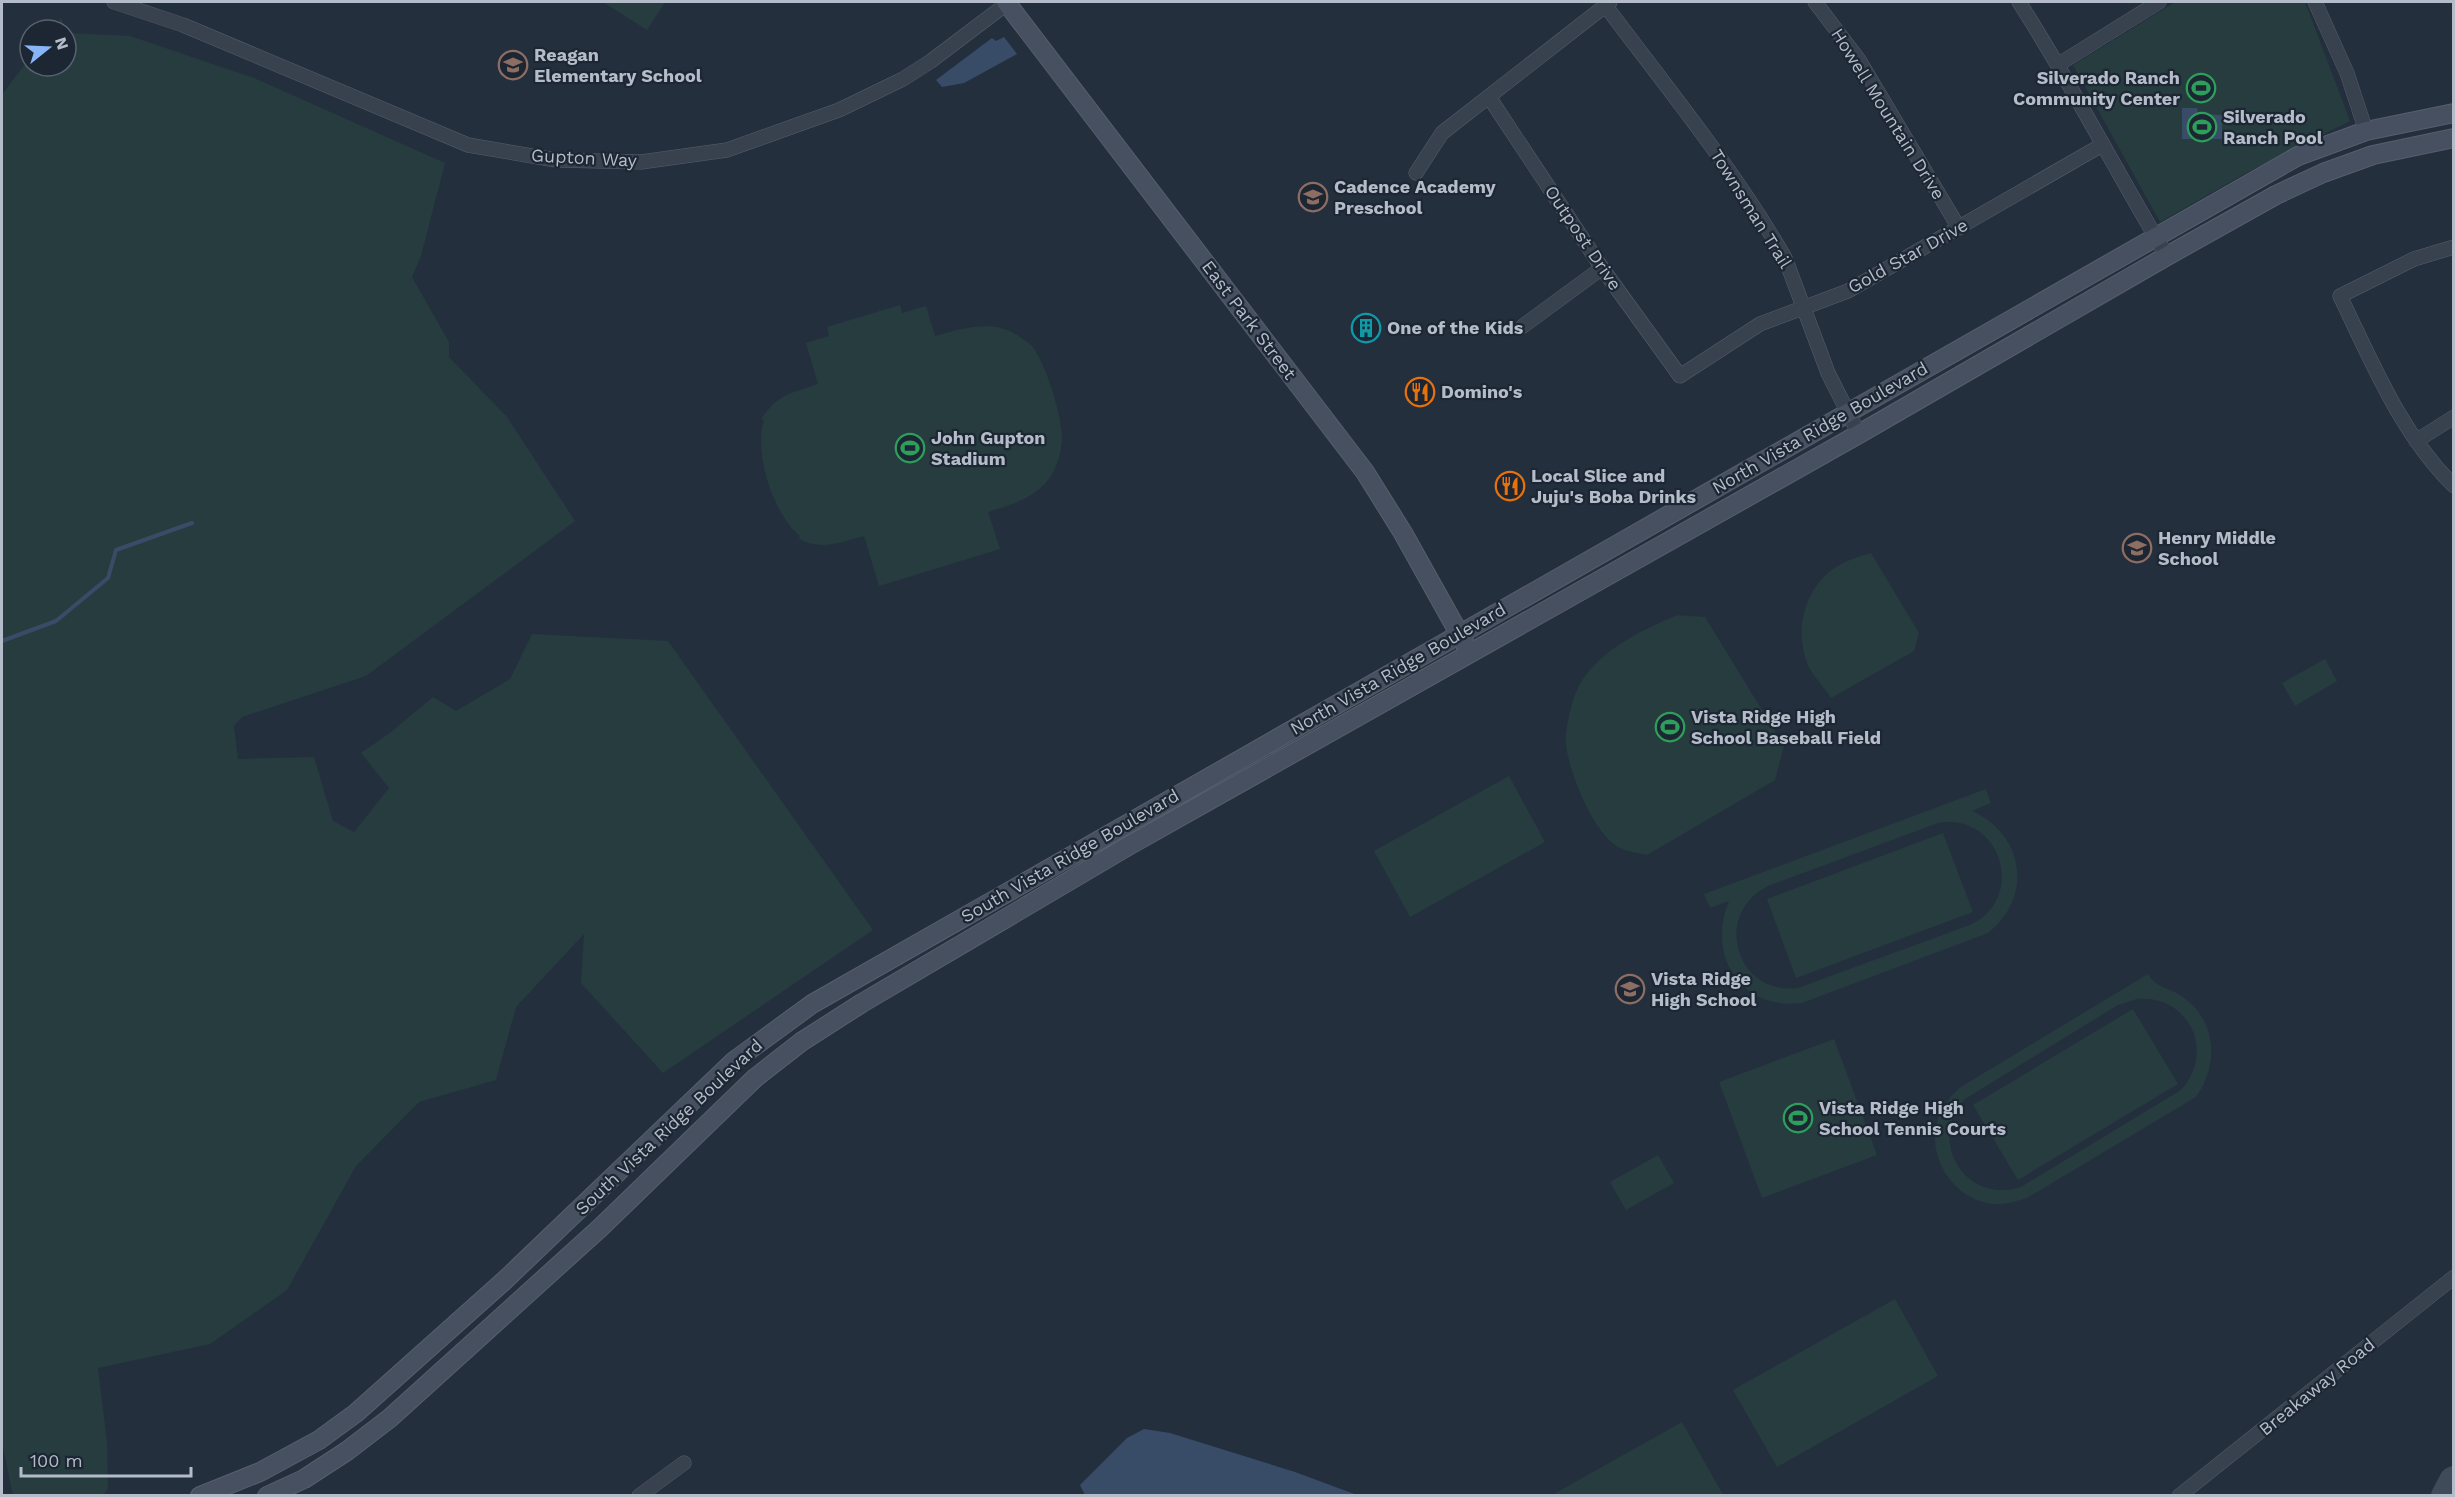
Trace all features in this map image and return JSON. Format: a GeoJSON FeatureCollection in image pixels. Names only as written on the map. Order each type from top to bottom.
{"type":"FeatureCollection","features":[{"type":"Feature","properties":{"kind":"street","name":"Gupton Way"},"geometry":{"type":"LineString","coordinates":[[114,2],[183,25],[468,145],[556,160],[642,162],[727,150],[839,110],[903,79],[931,61],[1007,2]]}},
{"type":"Feature","properties":{"kind":"street","name":"East Park Street"},"geometry":{"type":"LineString","coordinates":[[1007,2],[1365,472],[1471,653]]}},
{"type":"Feature","properties":{"kind":"street","name":"Howell Mountain Drive"},"geometry":{"type":"LineString","coordinates":[[1815,2],[1859,60],[1959,228]]}},
{"type":"Feature","properties":{"kind":"street"},"geometry":{"type":"LineString","coordinates":[[2019,2],[2059,64],[2102,145],[2167,256]]}},
{"type":"Feature","properties":{"kind":"street"},"geometry":{"type":"LineString","coordinates":[[2059,64],[2159,2]]}},
{"type":"Feature","properties":{"kind":"street"},"geometry":{"type":"LineString","coordinates":[[2315,2],[2347,73],[2366,131]]}},
{"type":"Feature","properties":{"kind":"street"},"geometry":{"type":"LineString","coordinates":[[1416,173],[1442,133],[1608,3]]}},
{"type":"Feature","properties":{"kind":"street","name":"Townsman Trail"},"geometry":{"type":"LineString","coordinates":[[1608,3],[1731,172],[1785,258],[1828,373],[1859,434]]}},
{"type":"Feature","properties":{"kind":"street","name":"Outpost Drive"},"geometry":{"type":"LineString","coordinates":[[1489,96],[1602,268],[1680,376]]}},
{"type":"Feature","properties":{"kind":"street","name":"North Vista Ridge Boulevard"},"geometry":{"type":"LineString","coordinates":[[1202,781],[2298,156],[2366,131],[2454,113]]}},
{"type":"Feature","properties":{"kind":"street","name":"North Vista Ridge Boulevard"},"geometry":{"type":"LineString","coordinates":[[1226,791],[1859,434],[2276,195],[2323,173],[2373,155],[2454,138]]}},
{"type":"Feature","properties":{"kind":"street","name":"Gold Star Drive"},"geometry":{"type":"LineString","coordinates":[[1680,376],[1760,324],[1848,291],[2102,145]]}},
{"type":"Feature","properties":{"kind":"street"},"geometry":{"type":"LineString","coordinates":[[2454,247],[2415,259],[2340,296],[2396,409],[2436,469],[2454,486]]}},
{"type":"Feature","properties":{"kind":"street"},"geometry":{"type":"LineString","coordinates":[[1522,326],[1602,268]]}},
{"type":"Feature","properties":{"kind":"street"},"geometry":{"type":"LineString","coordinates":[[2416,441],[2454,417]]}},
{"type":"Feature","properties":{"kind":"street","name":"South Vista Ridge Boulevard"},"geometry":{"type":"LineString","coordinates":[[200,1496],[260,1472],[319,1440],[356,1413],[506,1280],[735,1061],[782,1024],[832,992],[1202,781]]}},
{"type":"Feature","properties":{"kind":"street","name":"South Vista Ridge Boulevard"},"geometry":{"type":"LineString","coordinates":[[267,1496],[304,1479],[347,1451],[390,1418],[600,1228],[755,1078],[801,1042],[884,990],[1226,791]]}},
{"type":"Feature","properties":{"kind":"street","name":"Breakaway Road"},"geometry":{"type":"LineString","coordinates":[[2180,1496],[2454,1277]]}},
{"type":"Feature","properties":{"kind":"street"},"geometry":{"type":"LineString","coordinates":[[639,1496],[684,1463]]}},
{"type":"Feature","properties":{"kind":"green space"},"geometry":{"type":"Polygon","coordinates":[[[603,2],[665,2],[647,30],[603,2]]]}},
{"type":"Feature","properties":{"kind":"green space"},"geometry":{"type":"Polygon","coordinates":[[[2175,2],[2305,2],[2350,121],[2246,173],[2160,222],[2073,65],[2175,2]]]}},
{"type":"Feature","properties":{"kind":"green space"},"geometry":{"type":"Polygon","coordinates":[[[78,33],[130,36],[254,78],[445,163],[421,256],[412,277],[449,342],[449,357],[507,417],[575,521],[366,676],[242,717],[234,726],[238,759],[314,757],[333,821],[354,832],[389,788],[361,753],[391,732],[433,697],[456,711],[510,679],[532,634],[668,641],[873,930],[663,1073],[581,983],[584,934],[516,1007],[496,1080],[419,1102],[356,1166],[287,1290],[210,1344],[98,1368],[107,1442],[108,1489],[102,1495],[13,1496],[2,1442],[2,94],[18,73],[18,78],[78,78],[78,33]]]}},
{"type":"Feature","properties":{"kind":"green space","name":"John Gupton Stadium"},"geometry":{"type":"Polygon","coordinates":[[[900,305],[902,313],[926,306],[935,336],[983,326],[1003,328],[1031,345],[1037,353],[1052,391],[1060,419],[1062,441],[1056,466],[1042,487],[1021,500],[988,512],[1000,549],[879,586],[864,536],[824,545],[807,543],[799,539],[800,536],[782,514],[768,482],[761,449],[764,420],[761,419],[767,410],[780,399],[818,384],[806,343],[829,336],[827,327],[900,305]]]}},
{"type":"Feature","properties":{"kind":"green space"},"geometry":{"type":"Polygon","coordinates":[[[1871,553],[1919,633],[1914,651],[1831,698],[1806,660],[1802,635],[1805,610],[1815,587],[1823,577],[1846,561],[1871,553]]]}},
{"type":"Feature","properties":{"kind":"green space","name":"Vista Ridge High School Baseball Field"},"geometry":{"type":"Polygon","coordinates":[[[1678,615],[1705,617],[1784,746],[1775,780],[1647,855],[1620,848],[1610,841],[1592,817],[1572,771],[1566,745],[1567,730],[1570,713],[1581,682],[1600,659],[1624,641],[1678,615]]]}},
{"type":"Feature","properties":{"kind":"green space"},"geometry":{"type":"Polygon","coordinates":[[[2325,659],[2337,681],[2295,706],[2282,683],[2325,659]]]}},
{"type":"Feature","properties":{"kind":"green space"},"geometry":{"type":"Polygon","coordinates":[[[1509,776],[1545,842],[1410,917],[1374,851],[1509,776]]]}},
{"type":"Feature","properties":{"kind":"green space"},"geometry":{"type":"Polygon","coordinates":[[[1986,789],[1991,803],[1972,811],[1990,821],[2003,835],[2012,850],[2017,867],[2017,885],[2012,902],[2003,918],[1988,933],[1802,1003],[1780,1003],[1762,998],[1746,988],[1734,975],[1726,959],[1722,941],[1723,921],[1729,901],[1710,908],[1704,894],[1986,789]],[[1938,823],[1768,886],[1751,899],[1740,915],[1737,933],[1739,950],[1746,967],[1759,979],[1777,987],[1798,988],[1967,926],[1986,914],[1997,898],[2002,880],[2000,861],[1992,844],[1979,831],[1960,823],[1938,823]]]}},
{"type":"Feature","properties":{"kind":"green space"},"geometry":{"type":"Polygon","coordinates":[[[1943,833],[1973,912],[1796,978],[1767,899],[1943,833]]]}},
{"type":"Feature","properties":{"kind":"green space"},"geometry":{"type":"Polygon","coordinates":[[[2148,974],[2155,983],[2183,997],[2194,1007],[2203,1018],[2211,1044],[2208,1071],[2196,1097],[2027,1198],[2007,1203],[1995,1204],[1967,1195],[1947,1175],[1940,1162],[1935,1133],[1938,1119],[1947,1102],[1959,1088],[2148,974]],[[2137,999],[2118,1005],[1965,1099],[1954,1116],[1950,1133],[1951,1150],[1958,1166],[1969,1178],[1984,1187],[2001,1190],[2021,1187],[2181,1090],[2191,1075],[2196,1059],[2196,1043],[2192,1028],[2171,1006],[2155,1000],[2137,999]]]}},
{"type":"Feature","properties":{"kind":"green space"},"geometry":{"type":"Polygon","coordinates":[[[2133,1009],[2178,1084],[2018,1180],[1973,1105],[2133,1009]]]}},
{"type":"Feature","properties":{"kind":"green space","name":"Vista Ridge High School Tennis Courts"},"geometry":{"type":"Polygon","coordinates":[[[1834,1039],[1877,1155],[1762,1198],[1719,1082],[1834,1039]]]}},
{"type":"Feature","properties":{"kind":"green space"},"geometry":{"type":"Polygon","coordinates":[[[1658,1155],[1674,1183],[1626,1210],[1610,1182],[1658,1155]]]}},
{"type":"Feature","properties":{"kind":"green space"},"geometry":{"type":"Polygon","coordinates":[[[1895,1299],[1938,1376],[1777,1467],[1733,1390],[1895,1299]]]}},
{"type":"Feature","properties":{"kind":"green space"},"geometry":{"type":"Polygon","coordinates":[[[1682,1422],[1723,1495],[1552,1495],[1682,1422]]]}},
{"type":"Feature","properties":{"kind":"water"},"geometry":{"type":"Polygon","coordinates":[[[1004,37],[1017,54],[964,83],[942,87],[936,80],[992,38],[996,41],[1004,37]]]}},
{"type":"Feature","properties":{"kind":"water","name":"Silverado Ranch Pool"},"geometry":{"type":"Polygon","coordinates":[[[2182,108],[2197,108],[2198,114],[2222,115],[2222,139],[2182,139],[2182,108]]]}},
{"type":"Feature","properties":{"kind":"water"},"geometry":{"type":"Polygon","coordinates":[[[1144,1429],[1170,1433],[1295,1472],[1357,1495],[1085,1495],[1080,1485],[1127,1438],[1144,1429]]]}},
{"type":"Feature","properties":{"kind":"waterway"},"geometry":{"type":"LineString","coordinates":[[2,641],[56,621],[108,578],[116,550],[192,523]]}},
{"type":"Feature","properties":{"kind":"taxiway"},"geometry":{"type":"LineString","coordinates":[[2446,1496],[2454,1481]]}},
{"type":"Feature","properties":{"kind":"place","name":"Reagan Elementary School"},"geometry":{"type":"Point","coordinates":[513,65]}},
{"type":"Feature","properties":{"kind":"place","name":"Silverado Ranch Community Center"},"geometry":{"type":"Point","coordinates":[2201,88]}},
{"type":"Feature","properties":{"kind":"place","name":"Silverado Ranch Pool"},"geometry":{"type":"Point","coordinates":[2202,127]}},
{"type":"Feature","properties":{"kind":"place","name":"Cadence Academy Preschool"},"geometry":{"type":"Point","coordinates":[1313,197]}},
{"type":"Feature","properties":{"kind":"place","name":"One of the Kids"},"geometry":{"type":"Point","coordinates":[1366,328]}},
{"type":"Feature","properties":{"kind":"place","name":"Domino's"},"geometry":{"type":"Point","coordinates":[1420,392]}},
{"type":"Feature","properties":{"kind":"place","name":"John Gupton Stadium"},"geometry":{"type":"Point","coordinates":[910,448]}},
{"type":"Feature","properties":{"kind":"place","name":"Local Slice and Juju's Boba Drinks"},"geometry":{"type":"Point","coordinates":[1510,486]}},
{"type":"Feature","properties":{"kind":"place","name":"Henry Middle School"},"geometry":{"type":"Point","coordinates":[2137,548]}},
{"type":"Feature","properties":{"kind":"place","name":"Vista Ridge High School Baseball Field"},"geometry":{"type":"Point","coordinates":[1670,727]}},
{"type":"Feature","properties":{"kind":"place","name":"Vista Ridge High School"},"geometry":{"type":"Point","coordinates":[1630,989]}},
{"type":"Feature","properties":{"kind":"place","name":"Vista Ridge High School Tennis Courts"},"geometry":{"type":"Point","coordinates":[1798,1118]}}]}
